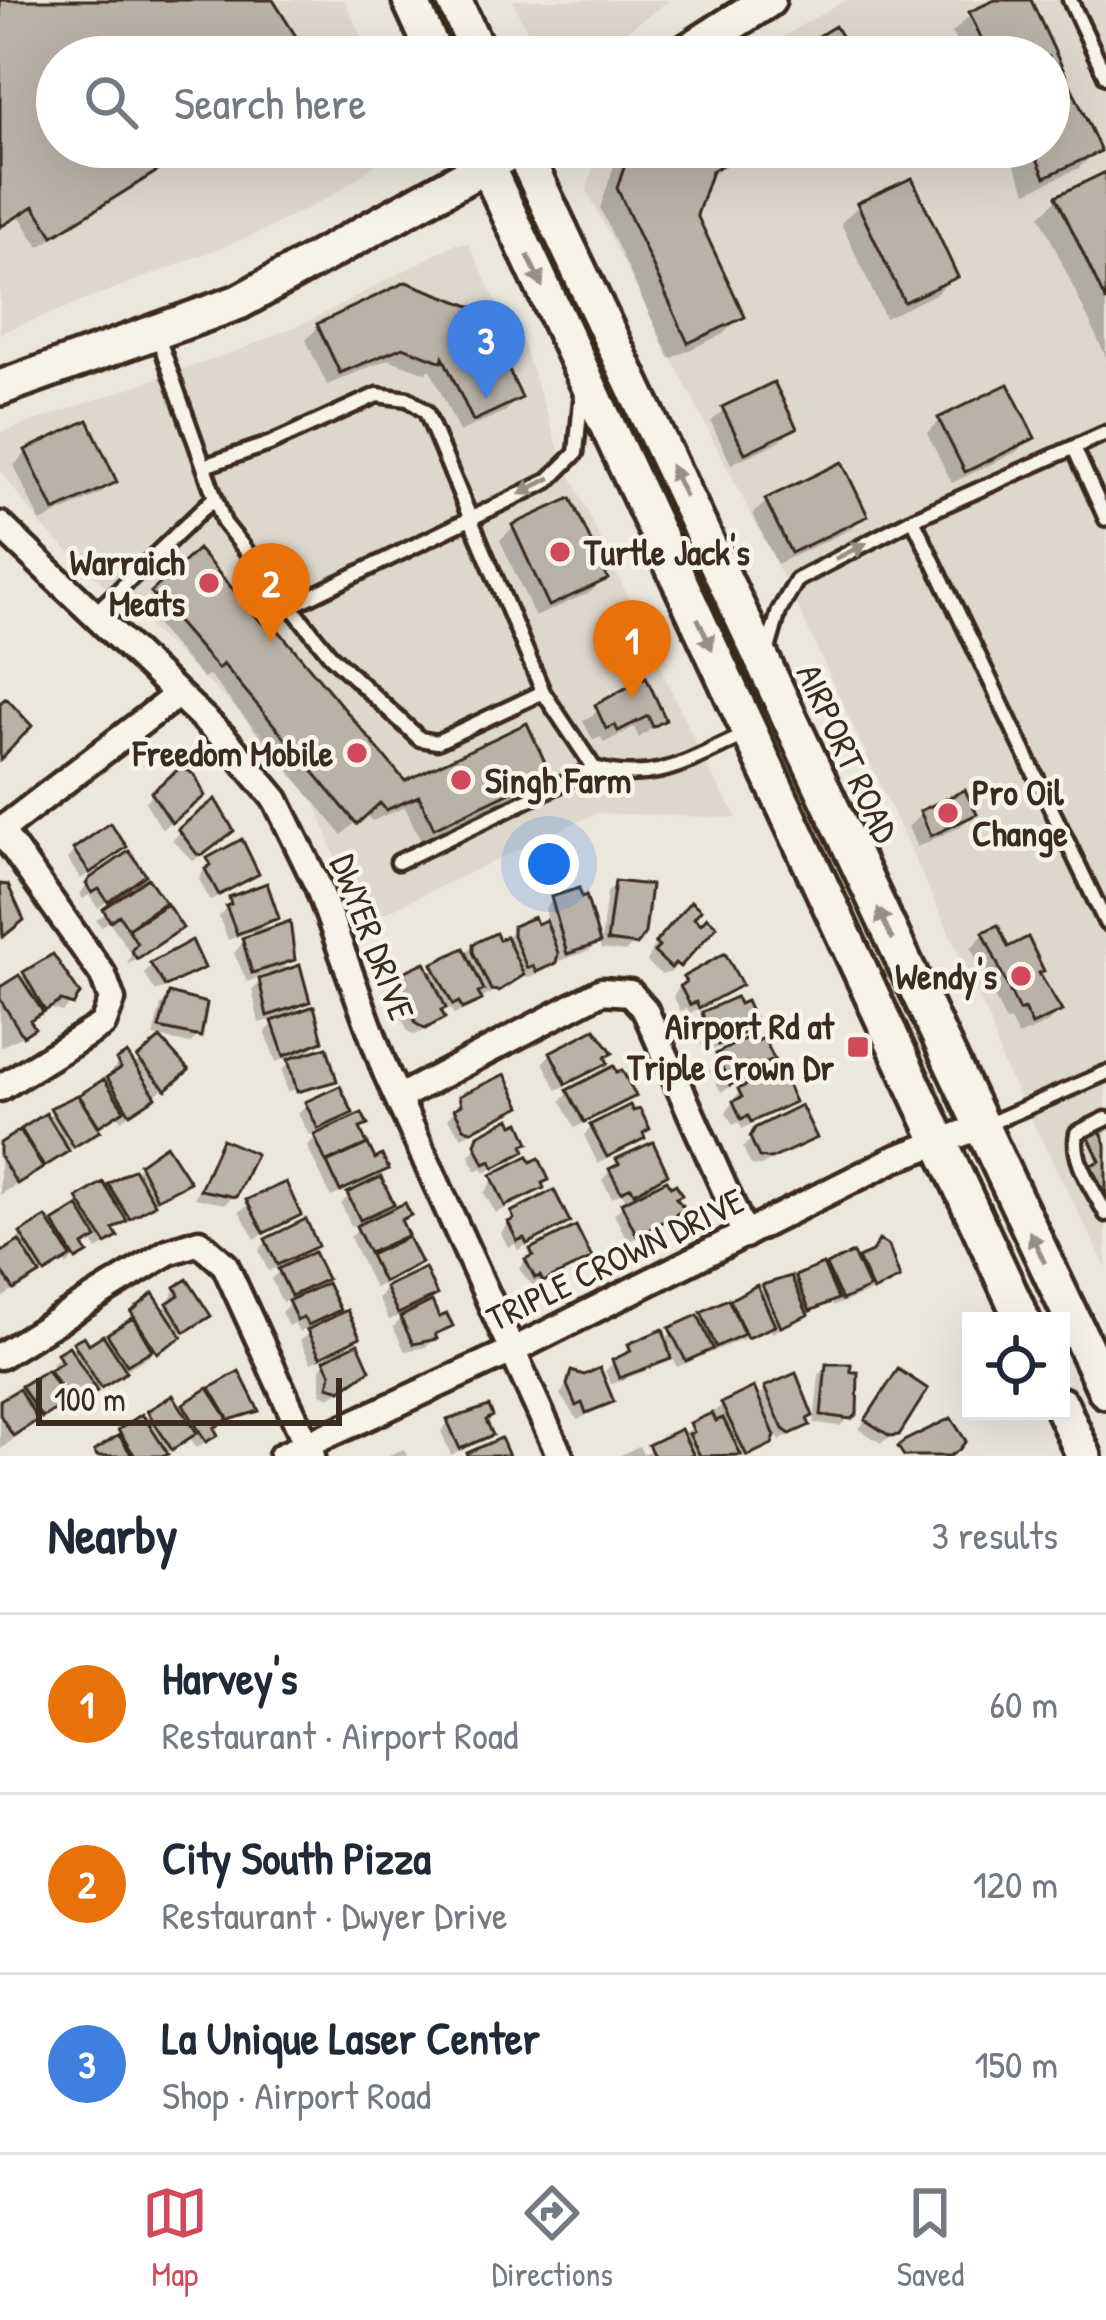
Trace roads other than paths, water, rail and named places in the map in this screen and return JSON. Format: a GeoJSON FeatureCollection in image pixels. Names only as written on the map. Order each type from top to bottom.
{"type":"FeatureCollection","features":[{"type":"Feature","properties":{"kind":"main road"},"geometry":{"type":"LineString","coordinates":[[410,0],[426,36]]}},
{"type":"Feature","properties":{"kind":"main road"},"geometry":{"type":"LineString","coordinates":[[454,0],[470,36]]}},
{"type":"Feature","properties":{"kind":"main road"},"geometry":{"type":"LineString","coordinates":[[712,36],[768,0]]}},
{"type":"Feature","properties":{"kind":"main road"},"geometry":{"type":"LineString","coordinates":[[0,388],[239,302],[462,168]]}},
{"type":"Feature","properties":{"kind":"main road"},"geometry":{"type":"LineString","coordinates":[[488,168],[1020,1312]]}},
{"type":"Feature","properties":{"kind":"main road","name":"AIRPORT ROAD"},"geometry":{"type":"LineString","coordinates":[[532,168],[1106,1391]]}},
{"type":"Feature","properties":{"kind":"main road"},"geometry":{"type":"LineString","coordinates":[[1068,1420],[1084,1456]]}},
{"type":"Feature","properties":{"kind":"street","name":"DWYER DRIVE"},"geometry":{"type":"LineString","coordinates":[[0,525],[251,769],[291,827],[398,1098],[516,1349],[560,1456]]}},
{"type":"Feature","properties":{"kind":"street"},"geometry":{"type":"LineString","coordinates":[[0,1088],[104,1024],[112,1000],[103,975],[0,830],[177,694]]}},
{"type":"Feature","properties":{"kind":"street"},"geometry":{"type":"LineString","coordinates":[[398,1098],[602,991],[630,993],[645,1010],[746,1235]]}},
{"type":"Feature","properties":{"kind":"street","name":"TRIPLE CROWN DRIVE"},"geometry":{"type":"LineString","coordinates":[[282,1456],[310,1451],[893,1159],[980,1127]]}},
{"type":"Feature","properties":{"kind":"street"},"geometry":{"type":"LineString","coordinates":[[0,1357],[168,1252],[199,1242],[225,1265],[310,1451]]}},
{"type":"Feature","properties":{"kind":"lane"},"geometry":{"type":"LineString","coordinates":[[1070,0],[1106,77]]}},
{"type":"Feature","properties":{"kind":"lane"},"geometry":{"type":"LineString","coordinates":[[156,333],[224,523],[331,656],[420,739],[437,742],[543,692]]}},
{"type":"Feature","properties":{"kind":"lane"},"geometry":{"type":"LineString","coordinates":[[293,604],[469,515],[548,481],[576,453],[583,413],[573,352]]}},
{"type":"Feature","properties":{"kind":"lane"},"geometry":{"type":"LineString","coordinates":[[204,466],[269,444],[377,395],[408,399],[426,412],[543,692],[594,768],[629,778],[657,773],[751,733]]}},
{"type":"Feature","properties":{"kind":"lane"},"geometry":{"type":"LineString","coordinates":[[764,666],[779,611],[797,580],[913,519],[1106,433]]}},
{"type":"Feature","properties":{"kind":"lane"},"geometry":{"type":"LineString","coordinates":[[1075,449],[1106,519]]}},
{"type":"Feature","properties":{"kind":"lane"},"geometry":{"type":"LineString","coordinates":[[92,616],[212,500]]}},
{"type":"Feature","properties":{"kind":"lane"},"geometry":{"type":"LineString","coordinates":[[913,519],[1106,923]]}},
{"type":"Feature","properties":{"kind":"lane"},"geometry":{"type":"LineString","coordinates":[[398,862],[594,768]]}},
{"type":"Feature","properties":{"kind":"lane"},"geometry":{"type":"LineString","coordinates":[[980,1127],[1106,1073]]}},
{"type":"Feature","properties":{"kind":"lane"},"geometry":{"type":"LineString","coordinates":[[1106,1119],[1078,1133],[1075,1140],[1106,1214]]}},
{"type":"Feature","properties":{"kind":"place","name":"La Unique Laser Center"},"geometry":{"type":"Point","coordinates":[486,399]}},
{"type":"Feature","properties":{"kind":"place","name":"Turtle Jack's"},"geometry":{"type":"Point","coordinates":[560,552]}},
{"type":"Feature","properties":{"kind":"place","name":"Warraich Meats"},"geometry":{"type":"Point","coordinates":[209,583]}},
{"type":"Feature","properties":{"kind":"place","name":"City South Pizza"},"geometry":{"type":"Point","coordinates":[271,642]}},
{"type":"Feature","properties":{"kind":"place","name":"Harvey's"},"geometry":{"type":"Point","coordinates":[632,699]}},
{"type":"Feature","properties":{"kind":"place","name":"Freedom Mobile"},"geometry":{"type":"Point","coordinates":[357,753]}},
{"type":"Feature","properties":{"kind":"place","name":"Singh Farm"},"geometry":{"type":"Point","coordinates":[461,780]}},
{"type":"Feature","properties":{"kind":"place","name":"Pro Oil Change"},"geometry":{"type":"Point","coordinates":[948,813]}},
{"type":"Feature","properties":{"kind":"place","name":"Wendy's"},"geometry":{"type":"Point","coordinates":[1021,976]}},
{"type":"Feature","properties":{"kind":"place","name":"Airport Rd at Triple Crown Dr"},"geometry":{"type":"Point","coordinates":[858,1047]}}]}
